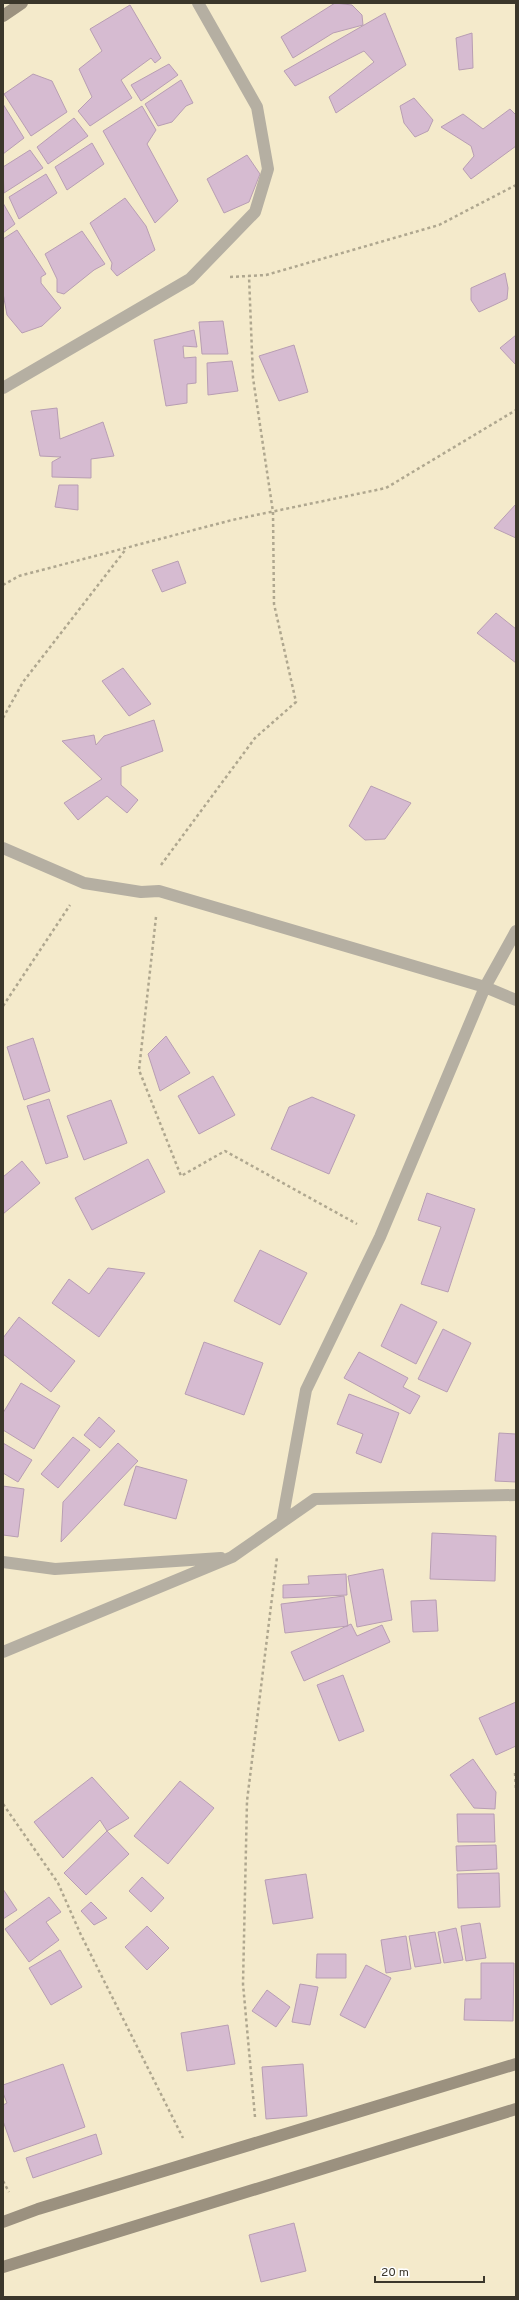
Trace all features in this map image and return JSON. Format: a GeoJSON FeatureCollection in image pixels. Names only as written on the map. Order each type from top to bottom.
{"type":"FeatureCollection","features":[{"type":"Feature","properties":{"kind":"street"},"geometry":{"type":"LineString","coordinates":[[3,16],[22,3]]}},
{"type":"Feature","properties":{"kind":"street"},"geometry":{"type":"LineString","coordinates":[[3,388],[190,279],[255,212],[268,169],[257,108],[198,3]]}},
{"type":"Feature","properties":{"kind":"street"},"geometry":{"type":"LineString","coordinates":[[3,848],[84,883],[141,892],[159,891],[485,987],[516,1000]]}},
{"type":"Feature","properties":{"kind":"street"},"geometry":{"type":"LineString","coordinates":[[282,1522],[306,1390],[380,1237],[485,987],[516,931]]}},
{"type":"Feature","properties":{"kind":"street"},"geometry":{"type":"LineString","coordinates":[[3,1652],[232,1557],[315,1499],[516,1495]]}},
{"type":"Feature","properties":{"kind":"street"},"geometry":{"type":"LineString","coordinates":[[3,1562],[55,1569],[232,1557]]}},
{"type":"Feature","properties":{"kind":"street"},"geometry":{"type":"LineString","coordinates":[[3,2222],[38,2209],[516,2064]]}},
{"type":"Feature","properties":{"kind":"street"},"geometry":{"type":"LineString","coordinates":[[3,2267],[516,2109]]}},
{"type":"Feature","properties":{"kind":"path"},"geometry":{"type":"LineString","coordinates":[[190,279],[266,275],[439,225],[516,185]]}},
{"type":"Feature","properties":{"kind":"path"},"geometry":{"type":"LineString","coordinates":[[141,892],[255,738],[296,702],[274,604],[273,512],[253,378],[249,276]]}},
{"type":"Feature","properties":{"kind":"path"},"geometry":{"type":"LineString","coordinates":[[3,584],[19,576],[126,548],[273,512],[386,488],[516,410]]}},
{"type":"Feature","properties":{"kind":"path"},"geometry":{"type":"LineString","coordinates":[[3,718],[23,682],[126,548]]}},
{"type":"Feature","properties":{"kind":"path"},"geometry":{"type":"LineString","coordinates":[[3,1006],[84,883]]}},
{"type":"Feature","properties":{"kind":"path"},"geometry":{"type":"LineString","coordinates":[[159,891],[139,1070],[181,1176],[225,1151],[380,1237]]}},
{"type":"Feature","properties":{"kind":"path"},"geometry":{"type":"LineString","coordinates":[[257,2143],[243,1984],[247,1801],[282,1522]]}},
{"type":"Feature","properties":{"kind":"path"},"geometry":{"type":"LineString","coordinates":[[515,1773],[516,1790]]}},
{"type":"Feature","properties":{"kind":"path"},"geometry":{"type":"LineString","coordinates":[[3,1804],[58,1883],[81,1935],[195,2162]]}},
{"type":"Feature","properties":{"kind":"building"},"geometry":{"type":"Polygon","coordinates":[[[335,3],[352,5],[362,15],[363,25],[333,33],[293,58],[281,37],[335,3]]]}},
{"type":"Feature","properties":{"kind":"building"},"geometry":{"type":"Polygon","coordinates":[[[130,5],[161,58],[155,63],[151,58],[121,80],[132,98],[90,126],[78,111],[92,97],[79,69],[102,51],[90,29],[130,5]]]}},
{"type":"Feature","properties":{"kind":"building"},"geometry":{"type":"Polygon","coordinates":[[[385,13],[406,65],[336,113],[329,97],[374,62],[364,51],[295,86],[284,71],[385,13]]]}},
{"type":"Feature","properties":{"kind":"building"},"geometry":{"type":"Polygon","coordinates":[[[472,33],[473,68],[459,70],[456,38],[472,33]]]}},
{"type":"Feature","properties":{"kind":"building"},"geometry":{"type":"Polygon","coordinates":[[[169,64],[178,75],[141,101],[131,85],[169,64]]]}},
{"type":"Feature","properties":{"kind":"building"},"geometry":{"type":"Polygon","coordinates":[[[33,74],[52,81],[67,112],[31,136],[4,94],[33,74]]]}},
{"type":"Feature","properties":{"kind":"building"},"geometry":{"type":"Polygon","coordinates":[[[181,80],[193,103],[186,106],[172,122],[158,126],[145,104],[181,80]]]}},
{"type":"Feature","properties":{"kind":"building"},"geometry":{"type":"Polygon","coordinates":[[[414,98],[433,120],[428,131],[415,137],[404,123],[400,106],[414,98]]]}},
{"type":"Feature","properties":{"kind":"building"},"geometry":{"type":"Polygon","coordinates":[[[3,104],[24,138],[3,154],[3,104]]]}},
{"type":"Feature","properties":{"kind":"building"},"geometry":{"type":"Polygon","coordinates":[[[142,106],[156,130],[147,144],[178,201],[155,223],[103,131],[142,106]]]}},
{"type":"Feature","properties":{"kind":"building"},"geometry":{"type":"Polygon","coordinates":[[[510,109],[516,115],[516,146],[471,179],[463,169],[474,156],[471,146],[441,127],[463,114],[483,129],[510,109]]]}},
{"type":"Feature","properties":{"kind":"building"},"geometry":{"type":"Polygon","coordinates":[[[74,118],[88,136],[48,164],[37,147],[74,118]]]}},
{"type":"Feature","properties":{"kind":"building"},"geometry":{"type":"Polygon","coordinates":[[[92,143],[104,164],[67,190],[55,167],[92,143]]]}},
{"type":"Feature","properties":{"kind":"building"},"geometry":{"type":"Polygon","coordinates":[[[30,150],[43,168],[4,193],[3,167],[30,150]]]}},
{"type":"Feature","properties":{"kind":"building"},"geometry":{"type":"Polygon","coordinates":[[[247,155],[260,174],[249,202],[224,213],[207,179],[247,155]]]}},
{"type":"Feature","properties":{"kind":"building"},"geometry":{"type":"Polygon","coordinates":[[[46,174],[57,193],[19,219],[9,197],[46,174]]]}},
{"type":"Feature","properties":{"kind":"building"},"geometry":{"type":"Polygon","coordinates":[[[125,198],[146,226],[155,250],[117,276],[111,269],[112,263],[90,223],[125,198]]]}},
{"type":"Feature","properties":{"kind":"building"},"geometry":{"type":"Polygon","coordinates":[[[3,203],[15,224],[3,233],[3,203]]]}},
{"type":"Feature","properties":{"kind":"building"},"geometry":{"type":"Polygon","coordinates":[[[17,230],[46,274],[41,277],[41,283],[61,308],[42,326],[22,333],[7,315],[3,293],[3,239],[17,230]]]}},
{"type":"Feature","properties":{"kind":"building"},"geometry":{"type":"Polygon","coordinates":[[[82,231],[105,264],[94,270],[64,294],[57,292],[57,279],[45,254],[82,231]]]}},
{"type":"Feature","properties":{"kind":"building"},"geometry":{"type":"Polygon","coordinates":[[[505,273],[508,288],[507,299],[479,312],[471,300],[471,288],[505,273]]]}},
{"type":"Feature","properties":{"kind":"building"},"geometry":{"type":"Polygon","coordinates":[[[223,321],[228,354],[202,354],[199,322],[223,321]]]}},
{"type":"Feature","properties":{"kind":"building"},"geometry":{"type":"Polygon","coordinates":[[[194,330],[197,347],[183,346],[184,358],[196,357],[196,383],[187,384],[187,403],[166,406],[154,340],[194,330]]]}},
{"type":"Feature","properties":{"kind":"building"},"geometry":{"type":"Polygon","coordinates":[[[516,335],[516,365],[500,348],[516,335]]]}},
{"type":"Feature","properties":{"kind":"building"},"geometry":{"type":"Polygon","coordinates":[[[294,345],[308,392],[279,401],[259,356],[294,345]]]}},
{"type":"Feature","properties":{"kind":"building"},"geometry":{"type":"Polygon","coordinates":[[[232,361],[238,391],[208,395],[207,363],[232,361]]]}},
{"type":"Feature","properties":{"kind":"building"},"geometry":{"type":"Polygon","coordinates":[[[57,408],[60,439],[103,422],[114,456],[91,459],[91,478],[52,477],[52,462],[61,457],[40,456],[31,411],[57,408]]]}},
{"type":"Feature","properties":{"kind":"building"},"geometry":{"type":"Polygon","coordinates":[[[59,485],[78,485],[78,510],[55,507],[59,485]]]}},
{"type":"Feature","properties":{"kind":"building"},"geometry":{"type":"Polygon","coordinates":[[[516,504],[516,538],[494,528],[516,504]]]}},
{"type":"Feature","properties":{"kind":"building"},"geometry":{"type":"Polygon","coordinates":[[[178,561],[186,583],[162,592],[152,570],[178,561]]]}},
{"type":"Feature","properties":{"kind":"building"},"geometry":{"type":"Polygon","coordinates":[[[496,613],[516,629],[516,663],[477,633],[496,613]]]}},
{"type":"Feature","properties":{"kind":"building"},"geometry":{"type":"Polygon","coordinates":[[[123,668],[151,704],[129,716],[102,681],[123,668]]]}},
{"type":"Feature","properties":{"kind":"building"},"geometry":{"type":"Polygon","coordinates":[[[154,720],[163,751],[121,767],[121,785],[138,800],[127,813],[107,796],[78,820],[64,803],[102,779],[62,741],[94,735],[96,745],[104,736],[154,720]]]}},
{"type":"Feature","properties":{"kind":"building"},"geometry":{"type":"Polygon","coordinates":[[[371,786],[411,803],[385,839],[365,840],[349,826],[371,786]]]}},
{"type":"Feature","properties":{"kind":"building"},"geometry":{"type":"Polygon","coordinates":[[[166,1036],[190,1073],[160,1091],[148,1054],[166,1036]]]}},
{"type":"Feature","properties":{"kind":"building"},"geometry":{"type":"Polygon","coordinates":[[[33,1038],[50,1091],[24,1100],[7,1047],[33,1038]]]}},
{"type":"Feature","properties":{"kind":"building"},"geometry":{"type":"Polygon","coordinates":[[[213,1076],[235,1115],[199,1134],[178,1096],[213,1076]]]}},
{"type":"Feature","properties":{"kind":"building"},"geometry":{"type":"Polygon","coordinates":[[[312,1097],[355,1115],[329,1174],[271,1149],[289,1107],[312,1097]]]}},
{"type":"Feature","properties":{"kind":"building"},"geometry":{"type":"Polygon","coordinates":[[[49,1099],[68,1157],[46,1164],[27,1106],[49,1099]]]}},
{"type":"Feature","properties":{"kind":"building"},"geometry":{"type":"Polygon","coordinates":[[[111,1100],[127,1143],[84,1160],[67,1116],[111,1100]]]}},
{"type":"Feature","properties":{"kind":"building"},"geometry":{"type":"Polygon","coordinates":[[[148,1159],[165,1192],[92,1230],[75,1198],[148,1159]]]}},
{"type":"Feature","properties":{"kind":"building"},"geometry":{"type":"Polygon","coordinates":[[[22,1161],[40,1183],[3,1214],[3,1177],[22,1161]]]}},
{"type":"Feature","properties":{"kind":"building"},"geometry":{"type":"Polygon","coordinates":[[[427,1193],[475,1209],[448,1292],[421,1284],[441,1227],[418,1220],[427,1193]]]}},
{"type":"Feature","properties":{"kind":"building"},"geometry":{"type":"Polygon","coordinates":[[[260,1250],[307,1273],[280,1325],[234,1301],[260,1250]]]}},
{"type":"Feature","properties":{"kind":"building"},"geometry":{"type":"Polygon","coordinates":[[[108,1268],[145,1273],[99,1337],[52,1303],[69,1279],[89,1294],[108,1268]]]}},
{"type":"Feature","properties":{"kind":"building"},"geometry":{"type":"Polygon","coordinates":[[[401,1304],[437,1322],[416,1364],[381,1346],[401,1304]]]}},
{"type":"Feature","properties":{"kind":"building"},"geometry":{"type":"Polygon","coordinates":[[[19,1317],[75,1361],[51,1392],[3,1354],[3,1338],[19,1317]]]}},
{"type":"Feature","properties":{"kind":"building"},"geometry":{"type":"Polygon","coordinates":[[[443,1329],[471,1343],[447,1392],[418,1379],[443,1329]]]}},
{"type":"Feature","properties":{"kind":"building"},"geometry":{"type":"Polygon","coordinates":[[[204,1342],[263,1363],[244,1415],[185,1394],[204,1342]]]}},
{"type":"Feature","properties":{"kind":"building"},"geometry":{"type":"Polygon","coordinates":[[[359,1352],[408,1378],[403,1387],[420,1396],[410,1414],[344,1378],[359,1352]]]}},
{"type":"Feature","properties":{"kind":"building"},"geometry":{"type":"Polygon","coordinates":[[[21,1383],[60,1406],[34,1449],[3,1430],[3,1413],[21,1383]]]}},
{"type":"Feature","properties":{"kind":"building"},"geometry":{"type":"Polygon","coordinates":[[[349,1394],[399,1413],[381,1463],[356,1453],[363,1434],[337,1424],[349,1394]]]}},
{"type":"Feature","properties":{"kind":"building"},"geometry":{"type":"Polygon","coordinates":[[[99,1417],[115,1431],[100,1448],[84,1435],[99,1417]]]}},
{"type":"Feature","properties":{"kind":"building"},"geometry":{"type":"Polygon","coordinates":[[[499,1433],[516,1434],[516,1482],[495,1481],[499,1433]]]}},
{"type":"Feature","properties":{"kind":"building"},"geometry":{"type":"Polygon","coordinates":[[[73,1437],[90,1450],[58,1488],[41,1474],[73,1437]]]}},
{"type":"Feature","properties":{"kind":"building"},"geometry":{"type":"Polygon","coordinates":[[[3,1443],[32,1460],[18,1482],[3,1473],[3,1443]]]}},
{"type":"Feature","properties":{"kind":"building"},"geometry":{"type":"Polygon","coordinates":[[[118,1443],[138,1461],[61,1542],[63,1502],[118,1443]]]}},
{"type":"Feature","properties":{"kind":"building"},"geometry":{"type":"Polygon","coordinates":[[[136,1466],[187,1480],[176,1519],[124,1505],[136,1466]]]}},
{"type":"Feature","properties":{"kind":"building"},"geometry":{"type":"Polygon","coordinates":[[[3,1486],[24,1489],[18,1537],[3,1535],[3,1486]]]}},
{"type":"Feature","properties":{"kind":"building"},"geometry":{"type":"Polygon","coordinates":[[[432,1533],[496,1536],[495,1581],[430,1579],[432,1533]]]}},
{"type":"Feature","properties":{"kind":"building"},"geometry":{"type":"Polygon","coordinates":[[[383,1569],[392,1620],[357,1627],[348,1576],[383,1569]]]}},
{"type":"Feature","properties":{"kind":"building"},"geometry":{"type":"Polygon","coordinates":[[[346,1574],[347,1595],[283,1598],[283,1585],[309,1584],[308,1576],[346,1574]]]}},
{"type":"Feature","properties":{"kind":"building"},"geometry":{"type":"Polygon","coordinates":[[[344,1596],[348,1626],[285,1633],[281,1604],[344,1596]]]}},
{"type":"Feature","properties":{"kind":"building"},"geometry":{"type":"Polygon","coordinates":[[[436,1600],[438,1631],[413,1632],[411,1601],[436,1600]]]}},
{"type":"Feature","properties":{"kind":"building"},"geometry":{"type":"Polygon","coordinates":[[[351,1624],[357,1636],[382,1625],[390,1642],[304,1681],[291,1652],[351,1624]]]}},
{"type":"Feature","properties":{"kind":"building"},"geometry":{"type":"Polygon","coordinates":[[[343,1675],[364,1731],[339,1741],[317,1685],[343,1675]]]}},
{"type":"Feature","properties":{"kind":"building"},"geometry":{"type":"Polygon","coordinates":[[[516,1702],[516,1746],[496,1755],[479,1718],[516,1702]]]}},
{"type":"Feature","properties":{"kind":"building"},"geometry":{"type":"Polygon","coordinates":[[[473,1759],[496,1792],[495,1809],[474,1808],[450,1775],[473,1759]]]}},
{"type":"Feature","properties":{"kind":"building"},"geometry":{"type":"Polygon","coordinates":[[[92,1777],[129,1818],[107,1831],[100,1820],[63,1858],[34,1822],[92,1777]]]}},
{"type":"Feature","properties":{"kind":"building"},"geometry":{"type":"Polygon","coordinates":[[[180,1781],[214,1808],[168,1864],[134,1836],[180,1781]]]}},
{"type":"Feature","properties":{"kind":"building"},"geometry":{"type":"Polygon","coordinates":[[[457,1814],[494,1814],[495,1842],[458,1842],[457,1814]]]}},
{"type":"Feature","properties":{"kind":"building"},"geometry":{"type":"Polygon","coordinates":[[[107,1831],[129,1854],[86,1895],[64,1873],[107,1831]]]}},
{"type":"Feature","properties":{"kind":"building"},"geometry":{"type":"Polygon","coordinates":[[[496,1845],[497,1869],[457,1871],[456,1846],[496,1845]]]}},
{"type":"Feature","properties":{"kind":"building"},"geometry":{"type":"Polygon","coordinates":[[[499,1873],[500,1907],[458,1908],[457,1874],[499,1873]]]}},
{"type":"Feature","properties":{"kind":"building"},"geometry":{"type":"Polygon","coordinates":[[[306,1874],[313,1918],[273,1924],[265,1880],[306,1874]]]}},
{"type":"Feature","properties":{"kind":"building"},"geometry":{"type":"Polygon","coordinates":[[[142,1877],[164,1898],[151,1912],[129,1891],[142,1877]]]}},
{"type":"Feature","properties":{"kind":"building"},"geometry":{"type":"Polygon","coordinates":[[[3,1889],[17,1910],[3,1919],[3,1889]]]}},
{"type":"Feature","properties":{"kind":"building"},"geometry":{"type":"Polygon","coordinates":[[[49,1897],[61,1912],[46,1922],[59,1940],[29,1962],[5,1929],[49,1897]]]}},
{"type":"Feature","properties":{"kind":"building"},"geometry":{"type":"Polygon","coordinates":[[[91,1902],[107,1918],[94,1925],[81,1911],[91,1902]]]}},
{"type":"Feature","properties":{"kind":"building"},"geometry":{"type":"Polygon","coordinates":[[[480,1923],[486,1958],[466,1961],[461,1926],[480,1923]]]}},
{"type":"Feature","properties":{"kind":"building"},"geometry":{"type":"Polygon","coordinates":[[[147,1926],[169,1948],[147,1970],[125,1947],[147,1926]]]}},
{"type":"Feature","properties":{"kind":"building"},"geometry":{"type":"Polygon","coordinates":[[[456,1928],[463,1960],[444,1963],[438,1932],[456,1928]]]}},
{"type":"Feature","properties":{"kind":"building"},"geometry":{"type":"Polygon","coordinates":[[[435,1932],[441,1963],[415,1967],[409,1936],[435,1932]]]}},
{"type":"Feature","properties":{"kind":"building"},"geometry":{"type":"Polygon","coordinates":[[[406,1936],[411,1969],[386,1973],[381,1940],[406,1936]]]}},
{"type":"Feature","properties":{"kind":"building"},"geometry":{"type":"Polygon","coordinates":[[[60,1950],[82,1987],[51,2005],[29,1968],[60,1950]]]}},
{"type":"Feature","properties":{"kind":"building"},"geometry":{"type":"Polygon","coordinates":[[[317,1954],[346,1954],[346,1978],[316,1978],[317,1954]]]}},
{"type":"Feature","properties":{"kind":"building"},"geometry":{"type":"Polygon","coordinates":[[[481,1963],[514,1963],[513,2021],[464,2020],[465,1999],[481,1999],[481,1963]]]}},
{"type":"Feature","properties":{"kind":"building"},"geometry":{"type":"Polygon","coordinates":[[[366,1965],[391,1978],[365,2028],[340,2015],[366,1965]]]}},
{"type":"Feature","properties":{"kind":"building"},"geometry":{"type":"Polygon","coordinates":[[[300,1984],[318,1987],[310,2025],[292,2022],[300,1984]]]}},
{"type":"Feature","properties":{"kind":"building"},"geometry":{"type":"Polygon","coordinates":[[[267,1990],[290,2007],[276,2027],[252,2011],[267,1990]]]}},
{"type":"Feature","properties":{"kind":"building"},"geometry":{"type":"Polygon","coordinates":[[[228,2025],[235,2064],[187,2071],[181,2033],[228,2025]]]}},
{"type":"Feature","properties":{"kind":"building"},"geometry":{"type":"Polygon","coordinates":[[[63,2064],[85,2127],[14,2152],[3,2121],[3,2105],[7,2103],[3,2093],[3,2085],[63,2064]]]}},
{"type":"Feature","properties":{"kind":"building"},"geometry":{"type":"Polygon","coordinates":[[[303,2064],[307,2116],[266,2119],[262,2067],[303,2064]]]}},
{"type":"Feature","properties":{"kind":"building"},"geometry":{"type":"Polygon","coordinates":[[[96,2134],[102,2154],[33,2178],[26,2158],[96,2134]]]}},
{"type":"Feature","properties":{"kind":"building"},"geometry":{"type":"Polygon","coordinates":[[[294,2223],[306,2271],[261,2282],[249,2235],[294,2223]]]}}]}
